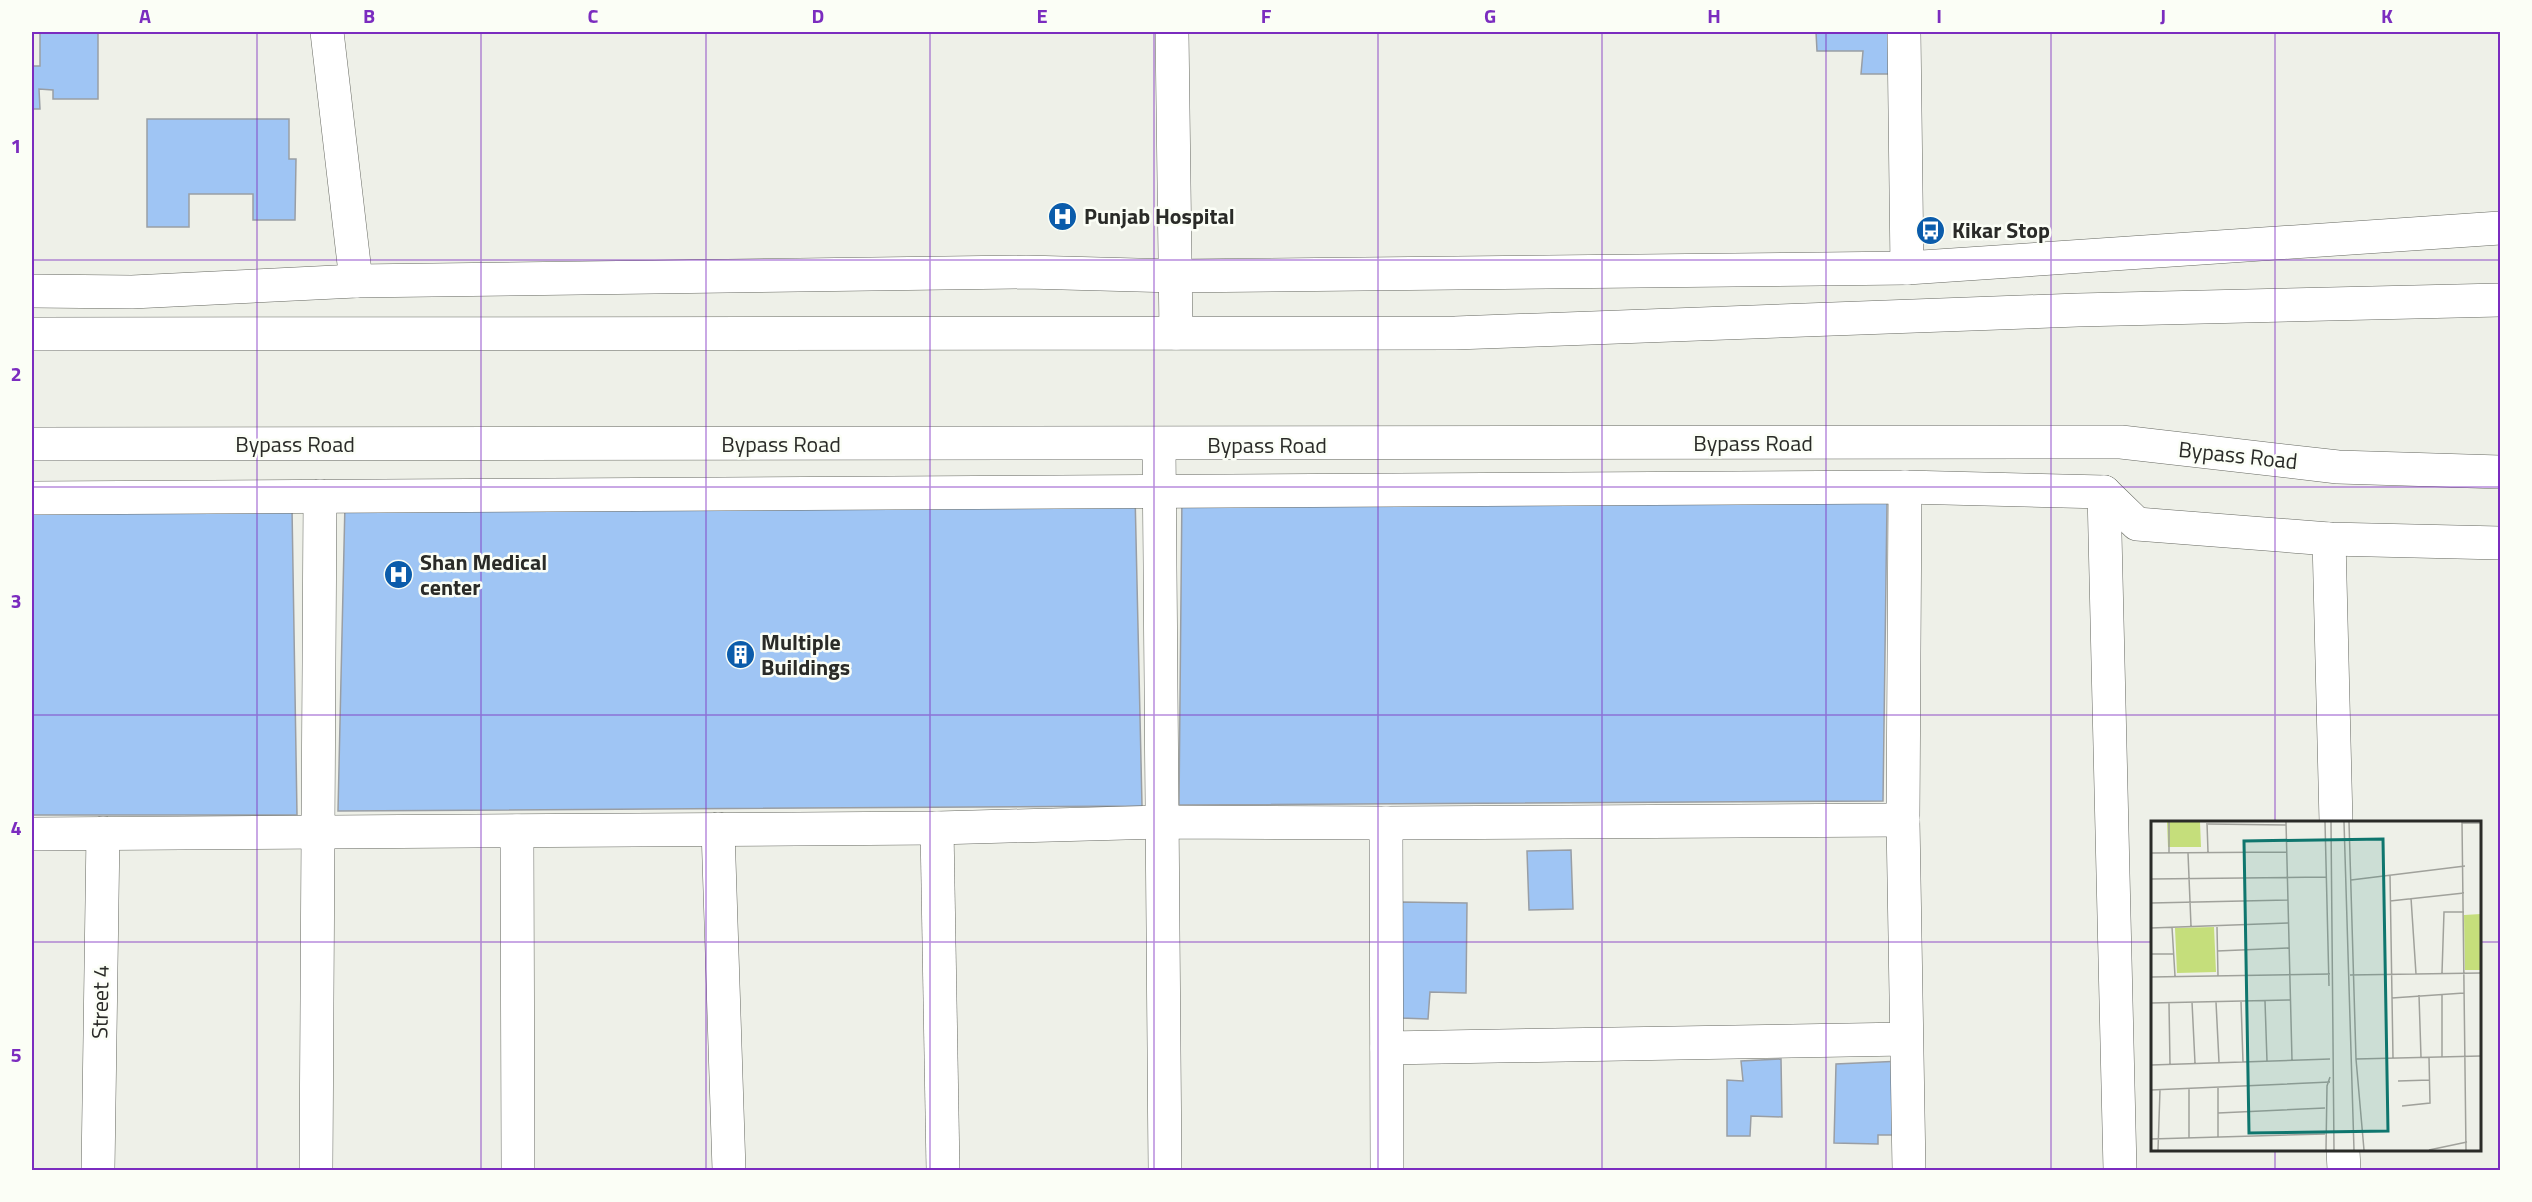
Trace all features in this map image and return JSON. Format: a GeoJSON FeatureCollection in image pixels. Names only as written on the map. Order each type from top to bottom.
{"type":"FeatureCollection","features":[{"type":"Feature","properties":{"kind":"street"},"geometry":{"type":"LineString","coordinates":[[327,32],[356,281]]}},
{"type":"Feature","properties":{"kind":"street"},"geometry":{"type":"LineString","coordinates":[[1172,32],[1176,333]]}},
{"type":"Feature","properties":{"kind":"street"},"geometry":{"type":"LineString","coordinates":[[1904,32],[1907,268]]}},
{"type":"Feature","properties":{"kind":"street"},"geometry":{"type":"LineString","coordinates":[[32,291],[132,292],[356,281],[1026,272],[1175,276],[1907,268],[2500,228]]}},
{"type":"Feature","properties":{"kind":"street"},"geometry":{"type":"LineString","coordinates":[[32,334],[1455,333],[2078,310],[2500,300]]}},
{"type":"Feature","properties":{"kind":"street","name":"Bypass Road"},"geometry":{"type":"LineString","coordinates":[[32,444],[1159,445],[2121,442],[2338,466],[2500,472]]}},
{"type":"Feature","properties":{"kind":"street"},"geometry":{"type":"LineString","coordinates":[[1159,445],[1165,1170]]}},
{"type":"Feature","properties":{"kind":"street"},"geometry":{"type":"LineString","coordinates":[[1905,487],[1903,820],[1909,1170]]}},
{"type":"Feature","properties":{"kind":"street"},"geometry":{"type":"LineString","coordinates":[[32,498],[1905,487],[2104,492],[2137,524],[2329,539],[2500,543]]}},
{"type":"Feature","properties":{"kind":"street"},"geometry":{"type":"LineString","coordinates":[[2104,492],[2120,1170]]}},
{"type":"Feature","properties":{"kind":"street"},"geometry":{"type":"LineString","coordinates":[[316,1170],[320,496]]}},
{"type":"Feature","properties":{"kind":"street"},"geometry":{"type":"LineString","coordinates":[[2329,539],[2336,821]]}},
{"type":"Feature","properties":{"kind":"street"},"geometry":{"type":"LineString","coordinates":[[32,834],[937,828],[1162,822],[1903,820]]}},
{"type":"Feature","properties":{"kind":"street"},"geometry":{"type":"LineString","coordinates":[[1386,823],[1387,1170]]}},
{"type":"Feature","properties":{"kind":"street"},"geometry":{"type":"LineString","coordinates":[[937,828],[943,1170]]}},
{"type":"Feature","properties":{"kind":"street"},"geometry":{"type":"LineString","coordinates":[[718,829],[729,1170]]}},
{"type":"Feature","properties":{"kind":"street"},"geometry":{"type":"LineString","coordinates":[[517,831],[518,1170]]}},
{"type":"Feature","properties":{"kind":"street","name":"Street 4"},"geometry":{"type":"LineString","coordinates":[[98,1170],[103,833]]}},
{"type":"Feature","properties":{"kind":"street"},"geometry":{"type":"LineString","coordinates":[[1387,1048],[1906,1038]]}},
{"type":"Feature","properties":{"kind":"street"},"geometry":{"type":"LineString","coordinates":[[2343,1151],[2344,1170]]}},
{"type":"Feature","properties":{"kind":"building"},"geometry":{"type":"Polygon","coordinates":[[[40,32],[98,32],[98,99],[53,99],[53,90],[39,89],[40,109],[32,109],[32,66],[40,66],[40,32]]]}},
{"type":"Feature","properties":{"kind":"building"},"geometry":{"type":"Polygon","coordinates":[[[1816,32],[1891,32],[1891,74],[1861,74],[1863,51],[1817,51],[1816,32]]]}},
{"type":"Feature","properties":{"kind":"building"},"geometry":{"type":"Polygon","coordinates":[[[147,119],[289,119],[289,159],[296,159],[295,220],[253,220],[253,194],[189,194],[189,227],[147,227],[147,119]]]}},
{"type":"Feature","properties":{"kind":"building"},"geometry":{"type":"Polygon","coordinates":[[[1182,491],[1887,503],[1883,801],[1179,805],[1182,491]]]}},
{"type":"Feature","properties":{"kind":"building","name":"Multiple Buildings"},"geometry":{"type":"Polygon","coordinates":[[[1135,493],[1142,806],[338,811],[345,503],[1135,493]]]}},
{"type":"Feature","properties":{"kind":"building"},"geometry":{"type":"Polygon","coordinates":[[[292,508],[297,815],[32,815],[32,510],[292,508]]]}},
{"type":"Feature","properties":{"kind":"building"},"geometry":{"type":"Polygon","coordinates":[[[1571,850],[1573,909],[1529,910],[1527,851],[1571,850]]]}},
{"type":"Feature","properties":{"kind":"building"},"geometry":{"type":"Polygon","coordinates":[[[1401,902],[1467,903],[1466,993],[1430,992],[1428,1019],[1401,1018],[1401,902]]]}},
{"type":"Feature","properties":{"kind":"building"},"geometry":{"type":"Polygon","coordinates":[[[1781,1059],[1782,1117],[1751,1116],[1750,1136],[1727,1136],[1727,1080],[1743,1081],[1741,1061],[1781,1059]]]}},
{"type":"Feature","properties":{"kind":"building"},"geometry":{"type":"Polygon","coordinates":[[[1902,1061],[1904,1135],[1878,1135],[1878,1144],[1834,1143],[1836,1064],[1902,1061]]]}},
{"type":"Feature","properties":{"kind":"place","name":"Punjab Hospital"},"geometry":{"type":"Point","coordinates":[1063,216]}},
{"type":"Feature","properties":{"kind":"place","name":"Kikar Stop"},"geometry":{"type":"Point","coordinates":[1931,230]}},
{"type":"Feature","properties":{"kind":"place","name":"Shan Medical center"},"geometry":{"type":"Point","coordinates":[399,575]}},
{"type":"Feature","properties":{"kind":"place","name":"Multiple Buildings"},"geometry":{"type":"Point","coordinates":[740,655]}}]}
